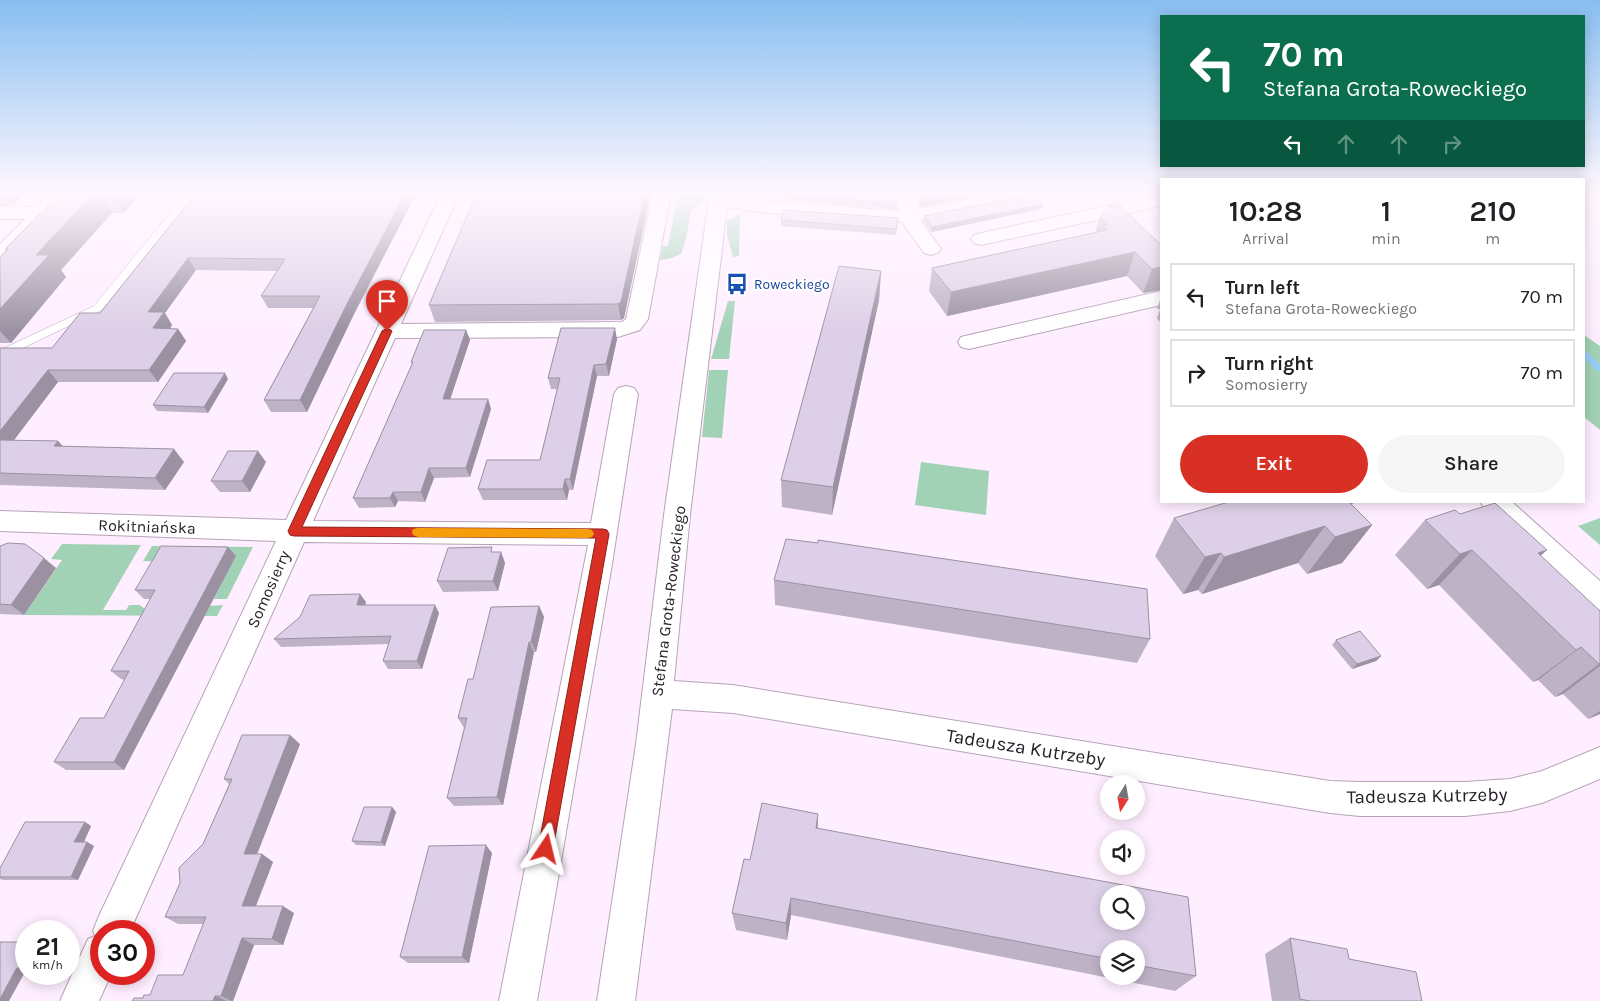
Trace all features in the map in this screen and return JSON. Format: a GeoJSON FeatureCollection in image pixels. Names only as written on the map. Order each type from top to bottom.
{"type":"FeatureCollection","features":[{"type":"Feature","properties":{"kind":"street"},"geometry":{"type":"LineString","coordinates":[[0,256],[17,239]]}},
{"type":"Feature","properties":{"kind":"street","name":"Somosierry"},"geometry":{"type":"LineString","coordinates":[[116,920],[429,239]]}},
{"type":"Feature","properties":{"kind":"street"},"geometry":{"type":"LineString","coordinates":[[387,331],[618,330],[628,328],[636,323],[653,239]]}},
{"type":"Feature","properties":{"kind":"street","name":"Stefana Grota-Roweckiego"},"geometry":{"type":"LineString","coordinates":[[616,1001],[652,744],[697,360],[715,239]]}},
{"type":"Feature","properties":{"kind":"street"},"geometry":{"type":"LineString","coordinates":[[923,239],[931,250]]}},
{"type":"Feature","properties":{"kind":"street"},"geometry":{"type":"LineString","coordinates":[[969,342],[1160,298]]}},
{"type":"Feature","properties":{"kind":"street"},"geometry":{"type":"LineString","coordinates":[[518,1001],[603,534],[626,394]]}},
{"type":"Feature","properties":{"kind":"street"},"geometry":{"type":"LineString","coordinates":[[1495,503],[1600,598]]}},
{"type":"Feature","properties":{"kind":"street","name":"Rokitniańska"},"geometry":{"type":"LineString","coordinates":[[0,521],[294,531]]}},
{"type":"Feature","properties":{"kind":"street"},"geometry":{"type":"LineString","coordinates":[[294,531],[603,534]]}},
{"type":"Feature","properties":{"kind":"street","name":"Tadeusza Kutrzeby"},"geometry":{"type":"LineString","coordinates":[[657,694],[733,700],[1301,792],[1360,799],[1465,798],[1510,795],[1542,787],[1600,763]]}},
{"type":"Feature","properties":{"kind":"street"},"geometry":{"type":"LineString","coordinates":[[79,1001],[90,976]]}},
{"type":"Feature","properties":{"kind":"lane"},"geometry":{"type":"LineString","coordinates":[[0,355],[98,308],[154,239]]}},
{"type":"Feature","properties":{"kind":"green space"},"geometry":{"type":"Polygon","coordinates":[[[669,239],[686,239],[681,254],[660,260],[663,246],[668,246],[669,239]]]}},
{"type":"Feature","properties":{"kind":"green space"},"geometry":{"type":"Polygon","coordinates":[[[728,239],[739,239],[739,256],[733,257],[728,239]]]}},
{"type":"Feature","properties":{"kind":"green space"},"geometry":{"type":"Polygon","coordinates":[[[728,301],[735,301],[729,359],[711,359],[728,301]]]}},
{"type":"Feature","properties":{"kind":"green space"},"geometry":{"type":"Polygon","coordinates":[[[1585,336],[1600,346],[1600,430],[1585,418],[1585,336]]]}},
{"type":"Feature","properties":{"kind":"green space"},"geometry":{"type":"Polygon","coordinates":[[[709,370],[728,370],[722,438],[702,437],[709,370]]]}},
{"type":"Feature","properties":{"kind":"green space"},"geometry":{"type":"Polygon","coordinates":[[[921,462],[989,471],[986,515],[915,505],[921,462]]]}},
{"type":"Feature","properties":{"kind":"green space"},"geometry":{"type":"Polygon","coordinates":[[[1600,518],[1600,545],[1578,526],[1600,518]]]}},
{"type":"Feature","properties":{"kind":"green space"},"geometry":{"type":"Polygon","coordinates":[[[62,544],[141,545],[103,610],[126,610],[129,605],[140,605],[146,610],[223,605],[217,616],[24,615],[62,560],[51,559],[62,544]]]}},
{"type":"Feature","properties":{"kind":"green space"},"geometry":{"type":"Polygon","coordinates":[[[152,546],[253,547],[227,599],[214,599],[235,556],[165,562],[143,561],[152,546]]]}},
{"type":"Feature","properties":{"kind":"building"},"geometry":{"type":"Polygon","coordinates":[[[15,239],[51,239],[36,255],[49,255],[0,309],[0,257],[8,249],[5,249],[15,239]]]}},
{"type":"Feature","properties":{"kind":"building"},"geometry":{"type":"Polygon","coordinates":[[[160,239],[381,239],[300,400],[264,400],[320,296],[261,296],[285,259],[188,258],[148,312],[164,312],[153,328],[178,329],[149,370],[48,370],[0,431],[0,348],[52,348],[80,313],[100,313],[160,239]]]}},
{"type":"Feature","properties":{"kind":"building"},"geometry":{"type":"Polygon","coordinates":[[[457,239],[635,239],[621,302],[618,304],[429,305],[457,239]]]}},
{"type":"Feature","properties":{"kind":"building"},"geometry":{"type":"Polygon","coordinates":[[[1067,239],[1154,239],[1160,244],[1160,267],[1152,269],[1135,252],[951,292],[932,268],[1067,239]]]}},
{"type":"Feature","properties":{"kind":"building"},"geometry":{"type":"Polygon","coordinates":[[[839,266],[881,271],[833,487],[781,480],[839,266]]]}},
{"type":"Feature","properties":{"kind":"building"},"geometry":{"type":"Polygon","coordinates":[[[561,328],[615,328],[606,364],[594,365],[570,479],[565,479],[563,489],[478,489],[487,460],[540,460],[560,378],[548,378],[561,328]]]}},
{"type":"Feature","properties":{"kind":"building"},"geometry":{"type":"Polygon","coordinates":[[[424,330],[466,330],[443,399],[488,399],[466,468],[429,468],[421,492],[393,492],[390,498],[353,498],[413,362],[411,362],[424,330]]]}},
{"type":"Feature","properties":{"kind":"building"},"geometry":{"type":"Polygon","coordinates":[[[174,373],[225,373],[204,407],[153,405],[174,373]]]}},
{"type":"Feature","properties":{"kind":"building"},"geometry":{"type":"Polygon","coordinates":[[[0,440],[58,441],[54,446],[174,449],[155,478],[0,473],[0,440]]]}},
{"type":"Feature","properties":{"kind":"building"},"geometry":{"type":"Polygon","coordinates":[[[228,451],[258,451],[242,481],[211,481],[228,451]]]}},
{"type":"Feature","properties":{"kind":"building"},"geometry":{"type":"Polygon","coordinates":[[[1225,503],[1350,503],[1372,525],[1335,537],[1325,526],[1224,557],[1221,553],[1205,557],[1174,518],[1225,503]]]}},
{"type":"Feature","properties":{"kind":"building"},"geometry":{"type":"Polygon","coordinates":[[[1495,503],[1547,550],[1538,553],[1600,611],[1600,664],[1581,647],[1576,650],[1472,550],[1460,554],[1425,520],[1455,510],[1460,514],[1495,503]]]}},
{"type":"Feature","properties":{"kind":"building"},"geometry":{"type":"Polygon","coordinates":[[[786,539],[818,543],[818,540],[1147,589],[1150,639],[774,580],[786,539]]]}},
{"type":"Feature","properties":{"kind":"building"},"geometry":{"type":"Polygon","coordinates":[[[8,543],[25,544],[44,558],[11,605],[0,604],[0,546],[8,543]]]}},
{"type":"Feature","properties":{"kind":"building"},"geometry":{"type":"Polygon","coordinates":[[[161,546],[228,547],[114,762],[54,762],[80,718],[104,718],[129,671],[111,671],[155,590],[135,590],[161,546]]]}},
{"type":"Feature","properties":{"kind":"building"},"geometry":{"type":"Polygon","coordinates":[[[492,547],[491,552],[501,552],[493,581],[437,581],[448,548],[492,547]]]}},
{"type":"Feature","properties":{"kind":"building"},"geometry":{"type":"Polygon","coordinates":[[[360,594],[357,605],[435,605],[417,661],[383,661],[391,636],[274,639],[300,617],[310,595],[360,594]]]}},
{"type":"Feature","properties":{"kind":"building"},"geometry":{"type":"Polygon","coordinates":[[[539,606],[531,642],[529,642],[497,797],[447,798],[467,718],[458,718],[468,679],[473,679],[491,607],[539,606]]]}},
{"type":"Feature","properties":{"kind":"building"},"geometry":{"type":"Polygon","coordinates":[[[1360,631],[1381,656],[1357,664],[1336,640],[1360,631]]]}},
{"type":"Feature","properties":{"kind":"building"},"geometry":{"type":"Polygon","coordinates":[[[242,735],[290,735],[244,854],[262,854],[242,906],[283,906],[272,939],[242,938],[221,996],[215,996],[213,1001],[132,1001],[134,998],[143,998],[144,995],[150,995],[158,975],[183,975],[206,917],[165,917],[180,883],[179,868],[203,844],[232,779],[224,779],[242,735]]]}},
{"type":"Feature","properties":{"kind":"building"},"geometry":{"type":"Polygon","coordinates":[[[762,803],[818,814],[816,828],[1123,885],[1100,885],[1100,930],[1145,930],[1145,889],[1188,897],[1196,976],[1145,967],[1145,940],[1100,940],[1100,957],[791,898],[786,923],[732,913],[744,859],[750,860],[762,803]]]}},
{"type":"Feature","properties":{"kind":"building"},"geometry":{"type":"Polygon","coordinates":[[[364,807],[392,807],[381,842],[352,841],[364,807]]]}},
{"type":"Feature","properties":{"kind":"building"},"geometry":{"type":"Polygon","coordinates":[[[25,822],[85,822],[74,842],[87,842],[71,877],[0,877],[0,868],[25,822]]]}},
{"type":"Feature","properties":{"kind":"building"},"geometry":{"type":"Polygon","coordinates":[[[486,845],[462,957],[400,957],[429,846],[486,845]]]}},
{"type":"Feature","properties":{"kind":"building"},"geometry":{"type":"Polygon","coordinates":[[[1290,938],[1347,949],[1349,959],[1416,972],[1422,1001],[1310,1001],[1300,999],[1290,938]]]}},
{"type":"Feature","properties":{"kind":"building"},"geometry":{"type":"Polygon","coordinates":[[[0,942],[15,942],[15,971],[0,999],[0,942]]]}},
{"type":"Feature","properties":{"kind":"waterway"},"geometry":{"type":"LineString","coordinates":[[1585,355],[1600,369]]}},
{"type":"Feature","properties":{"kind":"slow traffic"},"geometry":{"type":"LineString","coordinates":[[418,532],[588,534]]}},
{"type":"Feature","properties":{"kind":"place","name":"Roweckiego"},"geometry":{"type":"Point","coordinates":[737,284]}},
{"type":"Feature","properties":{"kind":"route"},"geometry":{"type":"LineString","coordinates":[[387,331],[294,531],[603,534],[546,849]]}}]}
